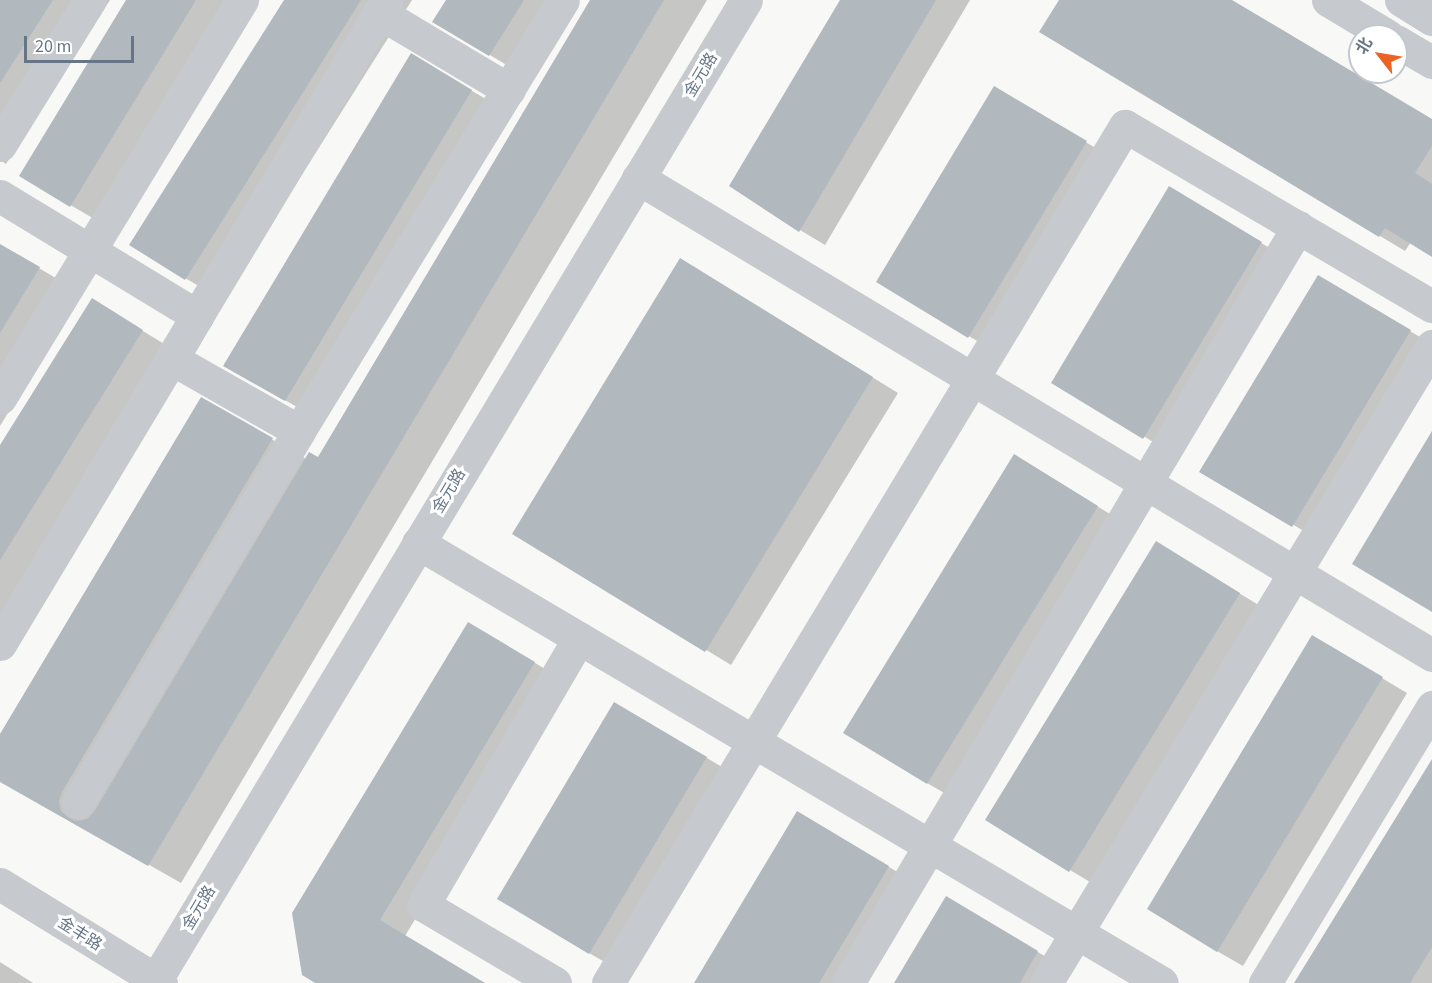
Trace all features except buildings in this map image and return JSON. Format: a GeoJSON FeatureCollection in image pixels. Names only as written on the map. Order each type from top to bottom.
{"type":"FeatureCollection","features":[{"type":"Feature","properties":{"kind":"street"},"geometry":{"type":"LineString","coordinates":[[0,145],[90,0]]}},
{"type":"Feature","properties":{"kind":"street"},"geometry":{"type":"LineString","coordinates":[[0,398],[88,249],[242,0]]}},
{"type":"Feature","properties":{"kind":"street"},"geometry":{"type":"LineString","coordinates":[[78,802],[299,431],[563,0]]}},
{"type":"Feature","properties":{"kind":"street","name":"金元路"},"geometry":{"type":"LineString","coordinates":[[157,982],[418,543],[746,0]]}},
{"type":"Feature","properties":{"kind":"street"},"geometry":{"type":"LineString","coordinates":[[1328,0],[1368,24]]}},
{"type":"Feature","properties":{"kind":"street"},"geometry":{"type":"LineString","coordinates":[[1401,0],[1432,19]]}},
{"type":"Feature","properties":{"kind":"street"},"geometry":{"type":"LineString","coordinates":[[0,644],[384,6],[509,90]]}},
{"type":"Feature","properties":{"kind":"street"},"geometry":{"type":"LineString","coordinates":[[1408,48],[1432,62]]}},
{"type":"Feature","properties":{"kind":"street"},"geometry":{"type":"LineString","coordinates":[[608,983],[1125,126],[1432,306]]}},
{"type":"Feature","properties":{"kind":"street"},"geometry":{"type":"LineString","coordinates":[[638,178],[1432,656]]}},
{"type":"Feature","properties":{"kind":"street"},"geometry":{"type":"LineString","coordinates":[[0,196],[197,316]]}},
{"type":"Feature","properties":{"kind":"street"},"geometry":{"type":"LineString","coordinates":[[848,983],[1298,227]]}},
{"type":"Feature","properties":{"kind":"street"},"geometry":{"type":"LineString","coordinates":[[1046,983],[1432,346]]}},
{"type":"Feature","properties":{"kind":"street"},"geometry":{"type":"LineString","coordinates":[[172,359],[299,431]]}},
{"type":"Feature","properties":{"kind":"street"},"geometry":{"type":"LineString","coordinates":[[418,543],[1162,983]]}},
{"type":"Feature","properties":{"kind":"street"},"geometry":{"type":"LineString","coordinates":[[555,983],[423,905],[579,638]]}},
{"type":"Feature","properties":{"kind":"street"},"geometry":{"type":"LineString","coordinates":[[1265,983],[1432,706]]}},
{"type":"Feature","properties":{"kind":"street","name":"金丰路"},"geometry":{"type":"LineString","coordinates":[[0,884],[157,982]]}}]}
